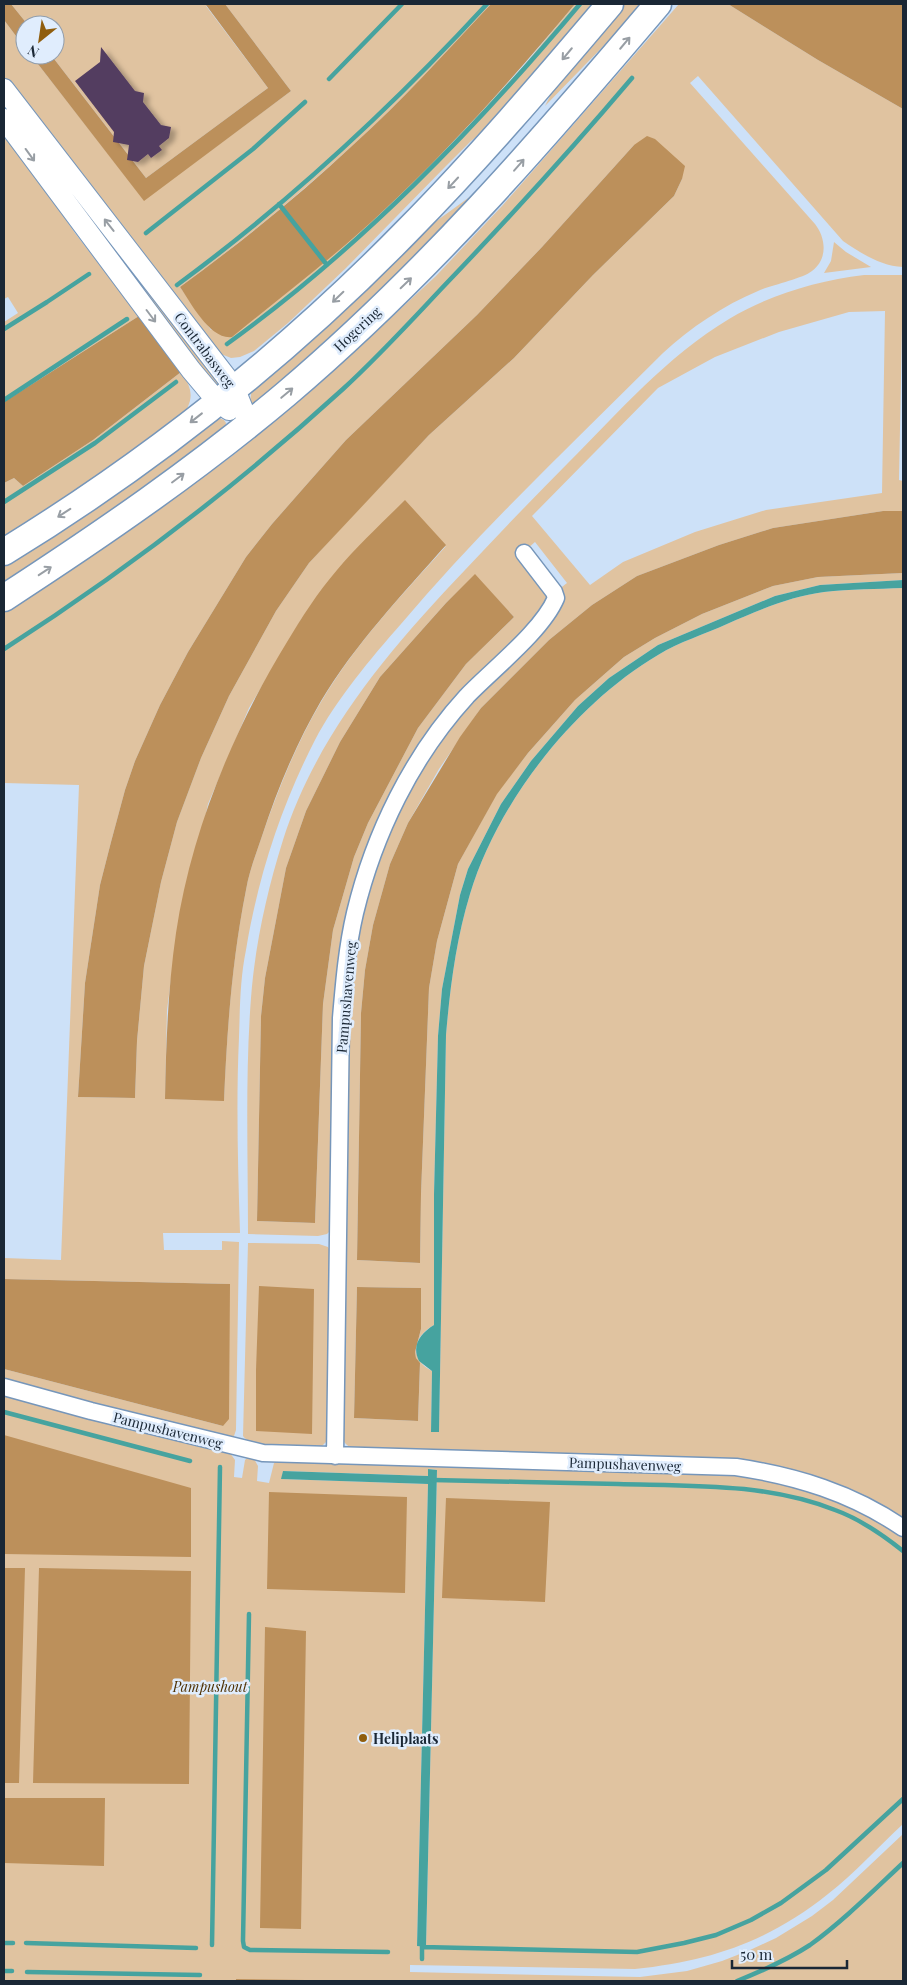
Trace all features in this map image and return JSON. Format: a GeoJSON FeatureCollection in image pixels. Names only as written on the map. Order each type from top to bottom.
{"type":"FeatureCollection","features":[{"type":"Feature","properties":{"kind":"highway"},"geometry":{"type":"LineString","coordinates":[[4,552],[93,495],[225,394],[324,311],[405,233],[479,154],[610,4]]}},
{"type":"Feature","properties":{"kind":"highway","name":"Hogering"},"geometry":{"type":"LineString","coordinates":[[4,598],[128,515],[249,424],[320,364],[433,257],[508,178],[658,4]]}},
{"type":"Feature","properties":{"kind":"street","name":"Contrabasweg"},"geometry":{"type":"LineString","coordinates":[[4,88],[225,394]]}},
{"type":"Feature","properties":{"kind":"street","name":"Contrabasweg"},"geometry":{"type":"LineString","coordinates":[[4,119],[249,424]]}},
{"type":"Feature","properties":{"kind":"street","name":"Pampushavenweg"},"geometry":{"type":"LineString","coordinates":[[335,1456],[342,1018],[345,975],[354,914],[364,878],[388,818],[437,731],[551,609],[556,598],[554,592],[524,553]]}},
{"type":"Feature","properties":{"kind":"street","name":"Pampushavenweg"},"geometry":{"type":"LineString","coordinates":[[4,1387],[91,1411],[255,1451],[335,1456],[736,1467],[773,1473],[844,1494],[903,1528]]}},
{"type":"Feature","properties":{"kind":"green space"},"geometry":{"type":"Polygon","coordinates":[[[11,4],[208,4],[206,6],[268,88],[146,178],[59,65],[65,65],[65,15],[20,15],[11,4]]]}},
{"type":"Feature","properties":{"kind":"green space"},"geometry":{"type":"Polygon","coordinates":[[[225,4],[491,4],[406,94],[332,164],[268,219],[180,287],[211,330],[381,213],[458,137],[521,69],[575,4],[599,4],[504,114],[471,141],[346,268],[288,323],[254,351],[240,357],[231,358],[221,354],[4,81],[4,20],[15,35],[15,65],[39,65],[144,200],[291,91],[225,4]]]}},
{"type":"Feature","properties":{"kind":"green space"},"geometry":{"type":"Polygon","coordinates":[[[624,4],[641,4],[620,29],[545,106],[554,88],[624,4]]]}},
{"type":"Feature","properties":{"kind":"green space"},"geometry":{"type":"Polygon","coordinates":[[[679,4],[728,4],[818,60],[903,109],[903,267],[879,261],[843,241],[698,76],[690,83],[815,224],[819,230],[824,248],[821,261],[807,274],[758,291],[720,310],[684,335],[663,353],[529,486],[432,588],[355,680],[323,725],[315,740],[281,816],[272,842],[257,896],[244,961],[238,1086],[240,1233],[163,1233],[164,1250],[222,1250],[222,1241],[239,1242],[236,1430],[234,1436],[222,1438],[4,1380],[4,1369],[223,1426],[229,1284],[4,1279],[4,1258],[61,1260],[79,785],[4,783],[4,609],[151,515],[232,456],[318,385],[436,276],[502,206],[679,4]],[[634,145],[542,247],[477,315],[346,440],[308,483],[246,557],[188,652],[160,705],[135,761],[125,790],[100,885],[85,983],[78,1097],[135,1098],[137,1041],[144,966],[161,882],[177,822],[201,758],[229,696],[276,611],[309,563],[429,435],[514,358],[593,275],[674,196],[682,179],[634,145]],[[446,546],[302,618],[249,708],[208,804],[171,979],[167,1010],[165,1099],[224,1100],[231,995],[241,916],[247,883],[281,784],[303,734],[334,681],[364,640],[446,546]]]}},
{"type":"Feature","properties":{"kind":"green space"},"geometry":{"type":"Polygon","coordinates":[[[4,98],[220,383],[217,388],[208,381],[4,108],[4,98]]]}},
{"type":"Feature","properties":{"kind":"green space"},"geometry":{"type":"Polygon","coordinates":[[[4,130],[75,233],[139,316],[4,402],[4,322],[18,313],[8,297],[4,299],[4,130]]]}},
{"type":"Feature","properties":{"kind":"green space"},"geometry":{"type":"Polygon","coordinates":[[[538,136],[447,235],[254,405],[250,401],[252,388],[424,230],[471,196],[538,136]]]}},
{"type":"Feature","properties":{"kind":"green space"},"geometry":{"type":"Polygon","coordinates":[[[834,242],[846,252],[871,267],[824,273],[831,261],[834,242]]]}},
{"type":"Feature","properties":{"kind":"green space"},"geometry":{"type":"Polygon","coordinates":[[[864,275],[903,275],[899,480],[903,481],[903,511],[883,511],[773,528],[719,545],[637,576],[592,605],[549,640],[481,708],[439,769],[408,823],[390,864],[373,925],[365,970],[361,1013],[357,1260],[420,1263],[429,988],[437,941],[458,864],[497,793],[528,753],[575,700],[624,657],[655,638],[702,614],[773,586],[818,577],[903,573],[903,580],[820,585],[775,596],[658,645],[609,678],[578,706],[531,761],[501,804],[468,869],[460,895],[442,989],[438,1036],[434,1194],[434,1325],[418,1341],[421,1329],[421,1288],[357,1287],[354,1418],[418,1421],[420,1364],[416,1358],[416,1348],[420,1360],[432,1371],[431,1432],[439,1432],[446,1035],[452,982],[457,946],[470,894],[483,859],[500,824],[520,790],[543,758],[569,728],[598,700],[627,676],[666,650],[787,600],[834,591],[903,588],[903,1520],[847,1489],[806,1474],[735,1461],[355,1450],[346,1444],[342,1435],[348,1026],[352,971],[360,916],[386,834],[411,781],[426,756],[441,733],[466,702],[551,617],[560,602],[558,590],[567,583],[535,542],[520,555],[550,593],[548,608],[539,620],[464,693],[433,728],[383,817],[368,850],[349,916],[339,975],[329,1232],[318,1236],[248,1234],[247,1086],[253,978],[262,918],[283,840],[297,801],[335,729],[358,695],[409,631],[516,516],[644,386],[685,350],[729,319],[761,302],[829,281],[864,275]],[[885,311],[849,312],[779,332],[715,357],[658,388],[532,516],[590,585],[623,562],[695,532],[766,510],[882,493],[885,311]],[[475,575],[446,603],[380,677],[340,742],[306,811],[286,868],[265,978],[261,1016],[257,1221],[315,1223],[323,1004],[333,930],[354,857],[368,823],[418,728],[466,664],[514,617],[475,575]]]}},
{"type":"Feature","properties":{"kind":"green space"},"geometry":{"type":"Polygon","coordinates":[[[181,372],[189,385],[191,396],[188,407],[180,420],[4,540],[4,483],[14,478],[23,486],[93,440],[181,372]]]}},
{"type":"Feature","properties":{"kind":"green space"},"geometry":{"type":"Polygon","coordinates":[[[219,418],[226,423],[225,428],[198,451],[4,586],[4,565],[57,533],[219,418]]]}},
{"type":"Feature","properties":{"kind":"green space"},"geometry":{"type":"Polygon","coordinates":[[[248,1243],[319,1244],[328,1247],[330,1251],[329,1439],[321,1447],[267,1445],[248,1440],[243,1436],[248,1243]]]}},
{"type":"Feature","properties":{"kind":"green space","name":"Pampushout"},"geometry":{"type":"Polygon","coordinates":[[[4,1393],[230,1453],[235,1460],[234,1477],[242,1478],[245,1460],[248,1457],[253,1457],[258,1466],[257,1481],[269,1483],[274,1463],[279,1460],[736,1475],[769,1479],[842,1501],[903,1536],[903,1824],[848,1877],[806,1911],[783,1925],[737,1946],[688,1961],[635,1969],[410,1965],[410,1972],[640,1977],[687,1971],[722,1961],[750,1950],[776,1938],[812,1916],[833,1900],[903,1834],[903,1981],[4,1981],[4,1393]],[[428,1469],[428,1476],[283,1471],[282,1479],[428,1484],[417,1946],[426,1947],[437,1470],[428,1469]]]}},
{"type":"Feature","properties":{"kind":"shaded area"},"geometry":{"type":"Polygon","coordinates":[[[4,4],[11,4],[20,15],[15,15],[15,35],[4,20],[4,4]]]}},
{"type":"Feature","properties":{"kind":"shaded area"},"geometry":{"type":"Polygon","coordinates":[[[225,4],[291,91],[144,201],[39,65],[59,65],[146,178],[268,88],[206,5],[225,4]]]}},
{"type":"Feature","properties":{"kind":"shaded area"},"geometry":{"type":"Polygon","coordinates":[[[491,4],[575,4],[457,138],[363,229],[232,337],[216,333],[195,311],[180,287],[269,219],[333,164],[406,94],[491,4]]]}},
{"type":"Feature","properties":{"kind":"shaded area"},"geometry":{"type":"Polygon","coordinates":[[[728,4],[903,4],[903,109],[818,60],[728,4]]]}},
{"type":"Feature","properties":{"kind":"shaded area"},"geometry":{"type":"Polygon","coordinates":[[[647,136],[655,139],[685,166],[682,179],[674,196],[593,275],[514,358],[429,435],[309,563],[276,611],[229,696],[201,758],[177,822],[161,882],[144,966],[137,1041],[135,1098],[78,1097],[85,983],[100,885],[125,790],[135,761],[160,705],[188,652],[246,557],[272,524],[346,440],[477,315],[542,247],[634,145],[647,136]]]}},
{"type":"Feature","properties":{"kind":"shaded area"},"geometry":{"type":"Polygon","coordinates":[[[139,316],[181,372],[93,440],[23,486],[14,478],[4,483],[4,402],[139,316]]]}},
{"type":"Feature","properties":{"kind":"shaded area"},"geometry":{"type":"Polygon","coordinates":[[[405,500],[446,545],[380,620],[334,680],[303,734],[281,784],[247,883],[241,916],[231,995],[224,1101],[165,1099],[168,1016],[176,933],[192,857],[217,782],[249,710],[310,605],[345,561],[405,500]]]}},
{"type":"Feature","properties":{"kind":"shaded area"},"geometry":{"type":"Polygon","coordinates":[[[883,511],[903,511],[903,573],[818,577],[773,586],[702,614],[655,638],[624,657],[575,700],[528,753],[497,794],[458,864],[437,941],[429,988],[420,1263],[357,1260],[361,1013],[365,970],[373,925],[390,864],[408,823],[460,737],[481,708],[549,640],[592,605],[637,576],[719,545],[773,528],[883,511]]]}},
{"type":"Feature","properties":{"kind":"shaded area"},"geometry":{"type":"Polygon","coordinates":[[[475,574],[514,617],[466,664],[418,728],[368,823],[354,857],[333,930],[323,1004],[315,1223],[257,1221],[261,1016],[265,978],[286,868],[306,811],[340,742],[380,677],[446,603],[475,574]]]}},
{"type":"Feature","properties":{"kind":"shaded area"},"geometry":{"type":"Polygon","coordinates":[[[903,580],[903,588],[824,592],[787,600],[666,650],[627,676],[569,728],[543,758],[520,790],[500,824],[483,859],[465,911],[457,946],[449,1000],[446,1035],[439,1432],[431,1432],[432,1371],[419,1361],[416,1350],[421,1336],[434,1325],[434,1194],[438,1036],[442,989],[460,895],[468,869],[501,804],[531,761],[578,706],[609,678],[658,645],[775,596],[820,585],[903,580]]]}},
{"type":"Feature","properties":{"kind":"shaded area"},"geometry":{"type":"Polygon","coordinates":[[[4,1279],[230,1284],[229,1419],[223,1426],[4,1369],[4,1279]]]}},
{"type":"Feature","properties":{"kind":"shaded area"},"geometry":{"type":"Polygon","coordinates":[[[259,1286],[314,1289],[312,1434],[256,1431],[259,1286]]]}},
{"type":"Feature","properties":{"kind":"shaded area"},"geometry":{"type":"Polygon","coordinates":[[[357,1287],[421,1288],[421,1329],[415,1352],[416,1358],[420,1363],[418,1421],[354,1418],[357,1287]]]}},
{"type":"Feature","properties":{"kind":"shaded area"},"geometry":{"type":"Polygon","coordinates":[[[4,1435],[191,1488],[191,1557],[4,1554],[4,1435]]]}},
{"type":"Feature","properties":{"kind":"shaded area"},"geometry":{"type":"Polygon","coordinates":[[[428,1469],[437,1470],[426,1947],[417,1946],[428,1484],[281,1479],[283,1471],[428,1476],[428,1469]]]}},
{"type":"Feature","properties":{"kind":"shaded area"},"geometry":{"type":"Polygon","coordinates":[[[269,1492],[407,1497],[405,1593],[267,1589],[269,1492]]]}},
{"type":"Feature","properties":{"kind":"shaded area"},"geometry":{"type":"Polygon","coordinates":[[[446,1498],[550,1502],[545,1602],[442,1598],[446,1498]]]}},
{"type":"Feature","properties":{"kind":"shaded area"},"geometry":{"type":"Polygon","coordinates":[[[4,1568],[25,1568],[19,1783],[4,1783],[4,1568]]]}},
{"type":"Feature","properties":{"kind":"shaded area"},"geometry":{"type":"Polygon","coordinates":[[[39,1568],[191,1571],[189,1784],[33,1783],[39,1568]]]}},
{"type":"Feature","properties":{"kind":"shaded area"},"geometry":{"type":"Polygon","coordinates":[[[265,1627],[306,1631],[301,1929],[260,1928],[265,1627]]]}},
{"type":"Feature","properties":{"kind":"shaded area"},"geometry":{"type":"Polygon","coordinates":[[[4,1798],[105,1798],[104,1866],[4,1863],[4,1798]]]}},
{"type":"Feature","properties":{"kind":"shaded area"},"geometry":{"type":"Polygon","coordinates":[[[236,1979],[374,1981],[236,1981],[236,1979]]]}},
{"type":"Feature","properties":{"kind":"building"},"geometry":{"type":"Polygon","coordinates":[[[101,47],[135,91],[144,93],[143,102],[161,125],[171,127],[169,138],[159,146],[162,150],[151,158],[148,154],[138,162],[127,160],[129,145],[113,142],[114,132],[75,81],[100,62],[101,47]]]}},
{"type":"Feature","properties":{"kind":"waterway"},"geometry":{"type":"LineString","coordinates":[[329,79],[402,4]]}},
{"type":"Feature","properties":{"kind":"waterway"},"geometry":{"type":"LineString","coordinates":[[177,285],[260,221],[339,152],[414,80],[487,4]]}},
{"type":"Feature","properties":{"kind":"waterway"},"geometry":{"type":"LineString","coordinates":[[227,344],[324,268],[414,185],[499,96],[580,4]]}},
{"type":"Feature","properties":{"kind":"waterway"},"geometry":{"type":"LineString","coordinates":[[4,649],[49,620],[179,526],[263,459],[343,389],[394,339],[491,236],[632,78]]}},
{"type":"Feature","properties":{"kind":"waterway"},"geometry":{"type":"LineString","coordinates":[[146,233],[253,149],[305,102]]}},
{"type":"Feature","properties":{"kind":"waterway"},"geometry":{"type":"LineString","coordinates":[[279,204],[327,265]]}},
{"type":"Feature","properties":{"kind":"waterway"},"geometry":{"type":"LineString","coordinates":[[4,329],[89,274]]}},
{"type":"Feature","properties":{"kind":"waterway"},"geometry":{"type":"LineString","coordinates":[[4,400],[127,319]]}},
{"type":"Feature","properties":{"kind":"waterway"},"geometry":{"type":"LineString","coordinates":[[4,502],[95,443],[176,382]]}},
{"type":"Feature","properties":{"kind":"waterway"},"geometry":{"type":"LineString","coordinates":[[4,1412],[190,1461]]}},
{"type":"Feature","properties":{"kind":"waterway"},"geometry":{"type":"LineString","coordinates":[[212,1945],[220,1467]]}},
{"type":"Feature","properties":{"kind":"waterway"},"geometry":{"type":"LineString","coordinates":[[433,1480],[701,1486],[756,1490],[809,1501],[844,1514],[871,1528],[903,1551]]}},
{"type":"Feature","properties":{"kind":"waterway"},"geometry":{"type":"LineString","coordinates":[[249,1614],[244,1947],[250,1950],[388,1952]]}},
{"type":"Feature","properties":{"kind":"waterway"},"geometry":{"type":"LineString","coordinates":[[422,1947],[637,1952],[716,1935],[751,1920],[781,1903],[826,1870],[903,1799]]}},
{"type":"Feature","properties":{"kind":"waterway"},"geometry":{"type":"LineString","coordinates":[[737,1981],[774,1965],[810,1945],[846,1916],[903,1863]]}},
{"type":"Feature","properties":{"kind":"waterway"},"geometry":{"type":"LineString","coordinates":[[4,1943],[13,1943]]}},
{"type":"Feature","properties":{"kind":"waterway"},"geometry":{"type":"LineString","coordinates":[[26,1943],[196,1948]]}},
{"type":"Feature","properties":{"kind":"waterway"},"geometry":{"type":"LineString","coordinates":[[422,1946],[422,1959]]}},
{"type":"Feature","properties":{"kind":"waterway"},"geometry":{"type":"LineString","coordinates":[[4,1971],[12,1971]]}},
{"type":"Feature","properties":{"kind":"waterway"},"geometry":{"type":"LineString","coordinates":[[27,1972],[200,1975]]}},
{"type":"Feature","properties":{"kind":"place","name":"Heliplaats"},"geometry":{"type":"Point","coordinates":[363,1738]}}]}
